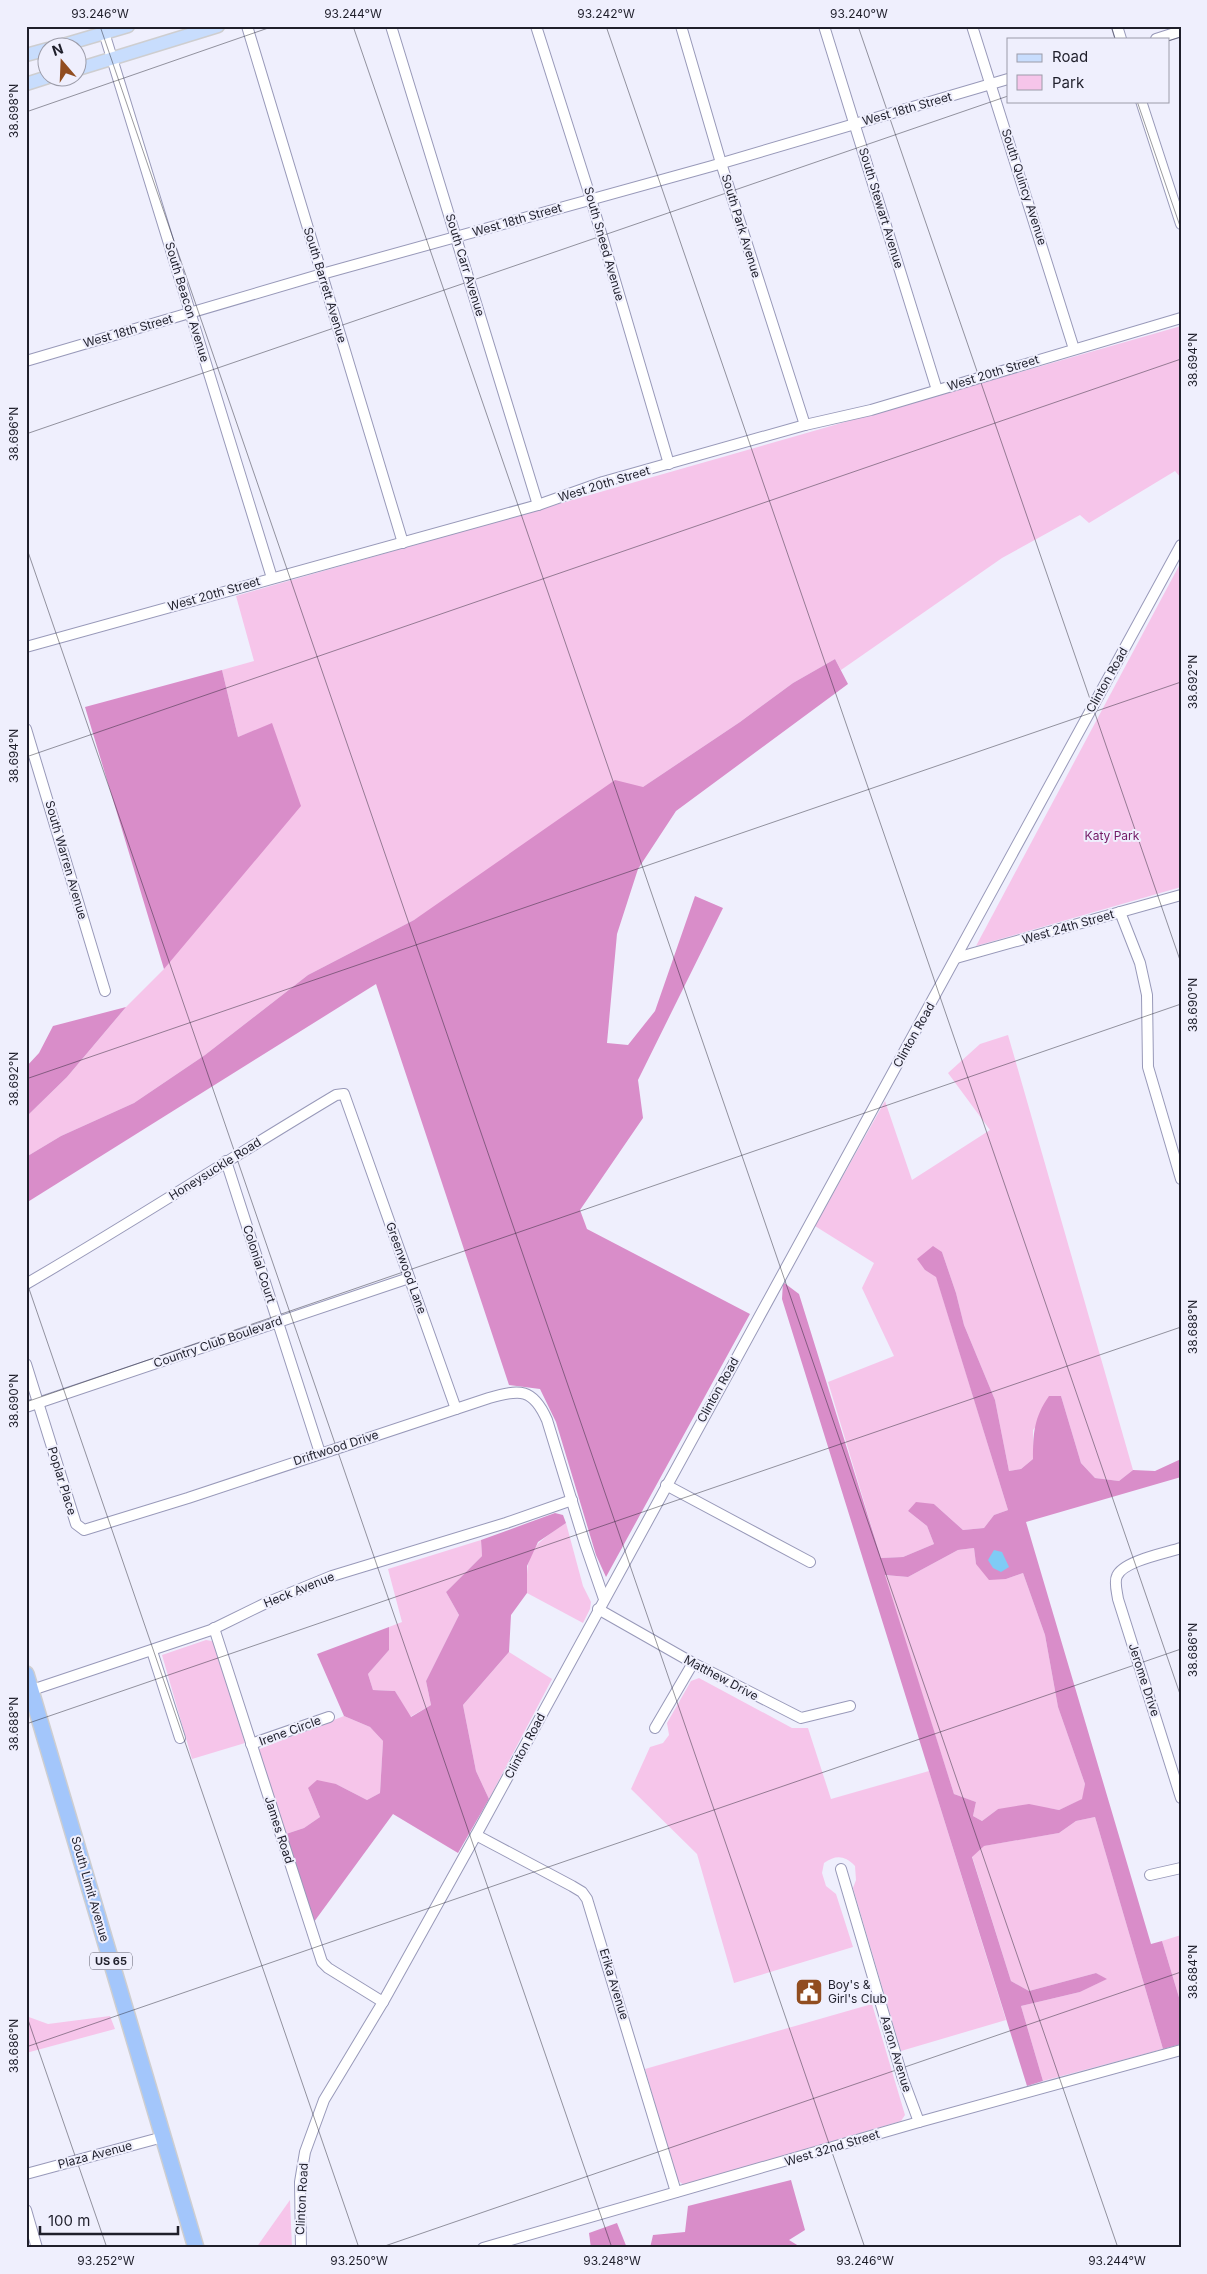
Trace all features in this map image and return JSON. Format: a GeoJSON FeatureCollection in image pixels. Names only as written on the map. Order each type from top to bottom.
{"type":"FeatureCollection","features":[{"type":"Feature","properties":{"kind":"highway","name":"South Limit Avenue"},"geometry":{"type":"LineString","coordinates":[[26,1674],[29,1691],[196,2248]]}},
{"type":"Feature","properties":{"kind":"main road"},"geometry":{"type":"LineString","coordinates":[[81,38],[103,30],[128,26]]}},
{"type":"Feature","properties":{"kind":"main road"},"geometry":{"type":"LineString","coordinates":[[88,66],[218,26]]}},
{"type":"Feature","properties":{"kind":"street","name":"South Barrett Avenue"},"geometry":{"type":"LineString","coordinates":[[247,26],[403,543]]}},
{"type":"Feature","properties":{"kind":"street","name":"South Carr Avenue"},"geometry":{"type":"LineString","coordinates":[[392,26],[538,505]]}},
{"type":"Feature","properties":{"kind":"street","name":"South Sneed Avenue"},"geometry":{"type":"LineString","coordinates":[[536,26],[591,199],[669,464]]}},
{"type":"Feature","properties":{"kind":"street","name":"South Park Avenue"},"geometry":{"type":"LineString","coordinates":[[681,26],[721,163],[805,425]]}},
{"type":"Feature","properties":{"kind":"street","name":"South Stewart Avenue"},"geometry":{"type":"LineString","coordinates":[[824,26],[938,390]]}},
{"type":"Feature","properties":{"kind":"street","name":"South Quincy Avenue"},"geometry":{"type":"LineString","coordinates":[[972,26],[1074,349]]}},
{"type":"Feature","properties":{"kind":"street"},"geometry":{"type":"LineString","coordinates":[[1117,26],[1121,38]]}},
{"type":"Feature","properties":{"kind":"street","name":"South Beacon Avenue"},"geometry":{"type":"LineString","coordinates":[[103,30],[272,578]]}},
{"type":"Feature","properties":{"kind":"street"},"geometry":{"type":"LineString","coordinates":[[1160,38],[1181,32]]}},
{"type":"Feature","properties":{"kind":"street","name":"West 18th Street"},"geometry":{"type":"LineString","coordinates":[[26,361],[322,274],[721,163],[1007,79]]}},
{"type":"Feature","properties":{"kind":"street"},"geometry":{"type":"LineString","coordinates":[[1141,102],[1181,224]]}},
{"type":"Feature","properties":{"kind":"street","name":"West 20th Street"},"geometry":{"type":"LineString","coordinates":[[26,647],[538,505],[604,482],[805,425],[871,410],[1181,318]]}},
{"type":"Feature","properties":{"kind":"street","name":"Clinton Road"},"geometry":{"type":"LineString","coordinates":[[301,2248],[300,2182],[305,2152],[324,2100],[383,2002],[476,1835],[1181,545]]}},
{"type":"Feature","properties":{"kind":"street","name":"South Warren Avenue"},"geometry":{"type":"LineString","coordinates":[[26,729],[104,991]]}},
{"type":"Feature","properties":{"kind":"street","name":"West 24th Street"},"geometry":{"type":"LineString","coordinates":[[956,958],[1181,895]]}},
{"type":"Feature","properties":{"kind":"street"},"geometry":{"type":"LineString","coordinates":[[1120,912],[1140,963],[1147,995],[1148,1067],[1181,1179]]}},
{"type":"Feature","properties":{"kind":"street","name":"Honeysuckle Road"},"geometry":{"type":"LineString","coordinates":[[26,1284],[341,1093],[347,1099],[357,1127]]}},
{"type":"Feature","properties":{"kind":"street","name":"Greenwood Lane"},"geometry":{"type":"LineString","coordinates":[[357,1127],[456,1408]]}},
{"type":"Feature","properties":{"kind":"street","name":"Colonial Court"},"geometry":{"type":"LineString","coordinates":[[226,1161],[320,1453]]}},
{"type":"Feature","properties":{"kind":"street","name":"Country Club Boulevard"},"geometry":{"type":"LineString","coordinates":[[26,1407],[409,1278]]}},
{"type":"Feature","properties":{"kind":"street","name":"Poplar Place"},"geometry":{"type":"LineString","coordinates":[[26,1364],[76,1524],[80,1528],[95,1528],[148,1511]]}},
{"type":"Feature","properties":{"kind":"street","name":"Driftwood Drive"},"geometry":{"type":"LineString","coordinates":[[148,1511],[456,1408],[507,1393],[526,1393],[538,1402],[547,1420],[572,1500]]}},
{"type":"Feature","properties":{"kind":"street"},"geometry":{"type":"LineString","coordinates":[[666,1485],[810,1562]]}},
{"type":"Feature","properties":{"kind":"street"},"geometry":{"type":"LineString","coordinates":[[572,1500],[604,1598]]}},
{"type":"Feature","properties":{"kind":"street","name":"Heck Avenue"},"geometry":{"type":"LineString","coordinates":[[29,1691],[152,1651],[214,1628],[266,1603],[332,1576],[506,1523],[572,1500]]}},
{"type":"Feature","properties":{"kind":"street","name":"Jerome Drive"},"geometry":{"type":"LineString","coordinates":[[1181,1548],[1127,1565],[1116,1577],[1118,1599],[1181,1798]]}},
{"type":"Feature","properties":{"kind":"street","name":"Matthew Drive"},"geometry":{"type":"LineString","coordinates":[[598,1610],[693,1663],[802,1718],[850,1706]]}},
{"type":"Feature","properties":{"kind":"street","name":"James Road"},"geometry":{"type":"LineString","coordinates":[[214,1628],[322,1962],[328,1968],[383,2002]]}},
{"type":"Feature","properties":{"kind":"street"},"geometry":{"type":"LineString","coordinates":[[152,1651],[180,1738]]}},
{"type":"Feature","properties":{"kind":"street"},"geometry":{"type":"LineString","coordinates":[[655,1728],[693,1663]]}},
{"type":"Feature","properties":{"kind":"street","name":"Irene Circle"},"geometry":{"type":"LineString","coordinates":[[251,1744],[329,1717]]}},
{"type":"Feature","properties":{"kind":"street","name":"Erika Avenue"},"geometry":{"type":"LineString","coordinates":[[476,1835],[572,1886],[582,1892],[587,1899],[676,2192]]}},
{"type":"Feature","properties":{"kind":"street"},"geometry":{"type":"LineString","coordinates":[[1150,1875],[1181,1868]]}},
{"type":"Feature","properties":{"kind":"street","name":"Aaron Avenue"},"geometry":{"type":"LineString","coordinates":[[841,1869],[903,2079],[918,2122]]}},
{"type":"Feature","properties":{"kind":"street","name":"West 32nd Street"},"geometry":{"type":"LineString","coordinates":[[483,2248],[918,2122],[1181,2050]]}},
{"type":"Feature","properties":{"kind":"street","name":"Plaza Avenue"},"geometry":{"type":"LineString","coordinates":[[26,2174],[163,2137]]}},
{"type":"Feature","properties":{"kind":"street"},"geometry":{"type":"LineString","coordinates":[[26,2210],[37,2248]]}},
{"type":"Feature","properties":{"kind":"green space"},"geometry":{"type":"Polygon","coordinates":[[[1181,326],[1181,478],[1175,471],[1089,523],[1080,515],[1002,558],[841,670],[835,659],[793,683],[740,722],[643,787],[414,920],[308,975],[205,1055],[134,1103],[61,1136],[26,1157],[26,1117],[67,1077],[126,1007],[164,969],[272,724],[238,737],[222,670],[254,661],[236,596],[1181,326]]]}},
{"type":"Feature","properties":{"kind":"green space","name":"Katy Park"},"geometry":{"type":"Polygon","coordinates":[[[1181,562],[1181,887],[976,946],[1181,562]]]}},
{"type":"Feature","properties":{"kind":"green space"},"geometry":{"type":"Polygon","coordinates":[[[1008,1035],[1133,1470],[1119,1481],[1095,1478],[1081,1463],[1061,1396],[1033,1430],[1033,1459],[1021,1469],[1009,1471],[995,1400],[964,1325],[956,1293],[942,1252],[925,1270],[936,1276],[1008,1510],[994,1515],[984,1528],[963,1530],[934,1504],[908,1511],[927,1526],[934,1544],[903,1557],[881,1558],[828,1382],[894,1356],[862,1288],[874,1263],[815,1226],[885,1101],[912,1180],[990,1130],[948,1073],[980,1044],[1008,1035]]]}},
{"type":"Feature","properties":{"kind":"green space"},"geometry":{"type":"Polygon","coordinates":[[[566,1523],[583,1586],[591,1602],[590,1609],[583,1623],[527,1593],[528,1567],[533,1550],[545,1538],[566,1523]]]}},
{"type":"Feature","properties":{"kind":"green space"},"geometry":{"type":"Polygon","coordinates":[[[481,1540],[482,1556],[446,1592],[459,1615],[426,1681],[431,1705],[410,1717],[395,1691],[373,1690],[368,1674],[389,1650],[389,1627],[402,1622],[388,1569],[481,1540]]]}},
{"type":"Feature","properties":{"kind":"green space"},"geometry":{"type":"Polygon","coordinates":[[[974,1548],[976,1564],[1006,1579],[1023,1573],[1045,1635],[1058,1707],[1085,1784],[1083,1799],[1059,1810],[1048,1808],[998,1809],[982,1821],[973,1816],[976,1802],[954,1794],[884,1575],[908,1577],[958,1550],[974,1548]]]}},
{"type":"Feature","properties":{"kind":"green space"},"geometry":{"type":"Polygon","coordinates":[[[206,1640],[212,1641],[215,1646],[245,1743],[192,1759],[162,1655],[206,1640]]]}},
{"type":"Feature","properties":{"kind":"green space"},"geometry":{"type":"Polygon","coordinates":[[[509,1652],[552,1679],[489,1799],[476,1771],[463,1705],[509,1652]]]}},
{"type":"Feature","properties":{"kind":"green space"},"geometry":{"type":"Polygon","coordinates":[[[699,1678],[792,1728],[808,1728],[831,1799],[929,1771],[1006,2020],[901,2051],[853,1888],[856,1880],[855,1866],[840,1857],[824,1863],[822,1873],[826,1886],[836,1894],[853,1947],[734,1983],[697,1854],[631,1789],[650,1747],[663,1743],[669,1735],[667,1723],[691,1681],[699,1678]]]}},
{"type":"Feature","properties":{"kind":"green space"},"geometry":{"type":"Polygon","coordinates":[[[344,1716],[370,1727],[383,1741],[380,1793],[367,1800],[336,1784],[308,1788],[320,1817],[304,1828],[283,1835],[257,1750],[344,1716]]]}},
{"type":"Feature","properties":{"kind":"green space"},"geometry":{"type":"Polygon","coordinates":[[[1095,1817],[1163,2049],[1043,2081],[1021,2006],[1080,1992],[1106,1979],[1096,1973],[1029,1991],[1011,1981],[972,1856],[983,1846],[1059,1833],[1076,1821],[1095,1817]]]}},
{"type":"Feature","properties":{"kind":"green space"},"geometry":{"type":"Polygon","coordinates":[[[1181,1935],[1181,2004],[1162,1941],[1181,1935]]]}},
{"type":"Feature","properties":{"kind":"green space"},"geometry":{"type":"Polygon","coordinates":[[[872,2004],[905,2115],[901,2121],[684,2185],[677,2180],[645,2069],[872,2004]]]}},
{"type":"Feature","properties":{"kind":"green space"},"geometry":{"type":"Polygon","coordinates":[[[26,2016],[48,2024],[110,2016],[115,2029],[26,2053],[26,2016]]]}},
{"type":"Feature","properties":{"kind":"green space"},"geometry":{"type":"Polygon","coordinates":[[[290,2200],[292,2248],[256,2248],[290,2200]]]}},
{"type":"Feature","properties":{"kind":"shaded area"},"geometry":{"type":"Polygon","coordinates":[[[835,659],[848,684],[676,811],[638,869],[617,934],[607,1043],[628,1045],[655,1011],[695,896],[723,908],[638,1080],[643,1118],[580,1210],[587,1229],[750,1314],[606,1577],[596,1555],[556,1422],[540,1389],[509,1385],[376,984],[26,1203],[26,1157],[61,1136],[134,1103],[205,1055],[308,975],[414,920],[615,780],[643,787],[740,722],[793,683],[835,659]]]}},
{"type":"Feature","properties":{"kind":"shaded area"},"geometry":{"type":"Polygon","coordinates":[[[222,670],[238,737],[272,723],[301,806],[164,969],[85,707],[222,670]]]}},
{"type":"Feature","properties":{"kind":"shaded area"},"geometry":{"type":"Polygon","coordinates":[[[126,1007],[67,1077],[26,1117],[26,1067],[39,1053],[53,1026],[126,1007]]]}},
{"type":"Feature","properties":{"kind":"shaded area"},"geometry":{"type":"Polygon","coordinates":[[[933,1246],[942,1252],[956,1293],[964,1325],[995,1400],[1009,1471],[1021,1469],[1033,1459],[1035,1426],[1040,1411],[1049,1396],[1061,1396],[1081,1463],[1095,1478],[1119,1481],[1133,1470],[1155,1471],[1181,1459],[1181,1477],[1026,1522],[1151,1944],[1162,1941],[1181,2004],[1181,2044],[1163,2049],[1095,1817],[1076,1821],[1059,1833],[984,1846],[972,1857],[1011,1981],[1029,1991],[1096,1973],[1107,1979],[1080,1992],[1021,2006],[1043,2081],[1027,2086],[782,1299],[783,1282],[799,1294],[881,1558],[903,1557],[934,1544],[927,1526],[908,1511],[916,1502],[934,1504],[963,1530],[984,1528],[994,1515],[1008,1510],[936,1277],[925,1270],[917,1259],[933,1246]],[[974,1548],[958,1550],[908,1577],[885,1575],[954,1794],[976,1802],[973,1816],[982,1821],[998,1809],[1029,1804],[1059,1810],[1082,1799],[1085,1784],[1058,1707],[1045,1635],[1023,1573],[1006,1579],[989,1580],[976,1564],[974,1548]]]}},
{"type":"Feature","properties":{"kind":"shaded area"},"geometry":{"type":"Polygon","coordinates":[[[555,1513],[563,1515],[566,1523],[538,1542],[527,1566],[527,1593],[511,1615],[509,1652],[463,1705],[476,1771],[489,1799],[458,1853],[393,1814],[311,1926],[283,1835],[304,1828],[320,1817],[308,1788],[317,1780],[336,1784],[367,1800],[380,1793],[383,1741],[370,1727],[344,1716],[317,1654],[389,1627],[389,1650],[368,1674],[373,1690],[395,1691],[411,1717],[431,1705],[426,1681],[459,1615],[446,1592],[482,1556],[481,1540],[555,1513]]]}},
{"type":"Feature","properties":{"kind":"shaded area"},"geometry":{"type":"Polygon","coordinates":[[[791,2180],[805,2230],[789,2240],[802,2248],[650,2248],[653,2235],[685,2232],[688,2206],[791,2180]]]}},
{"type":"Feature","properties":{"kind":"shaded area"},"geometry":{"type":"Polygon","coordinates":[[[617,2223],[627,2248],[591,2248],[589,2233],[617,2223]]]}},
{"type":"Feature","properties":{"kind":"water"},"geometry":{"type":"Polygon","coordinates":[[[994,1550],[1002,1552],[1009,1567],[1001,1572],[993,1568],[988,1560],[994,1550]]]}},
{"type":"Feature","properties":{"kind":"place","name":"Boy's & Girl's Club"},"geometry":{"type":"Point","coordinates":[809,1992]}}]}
